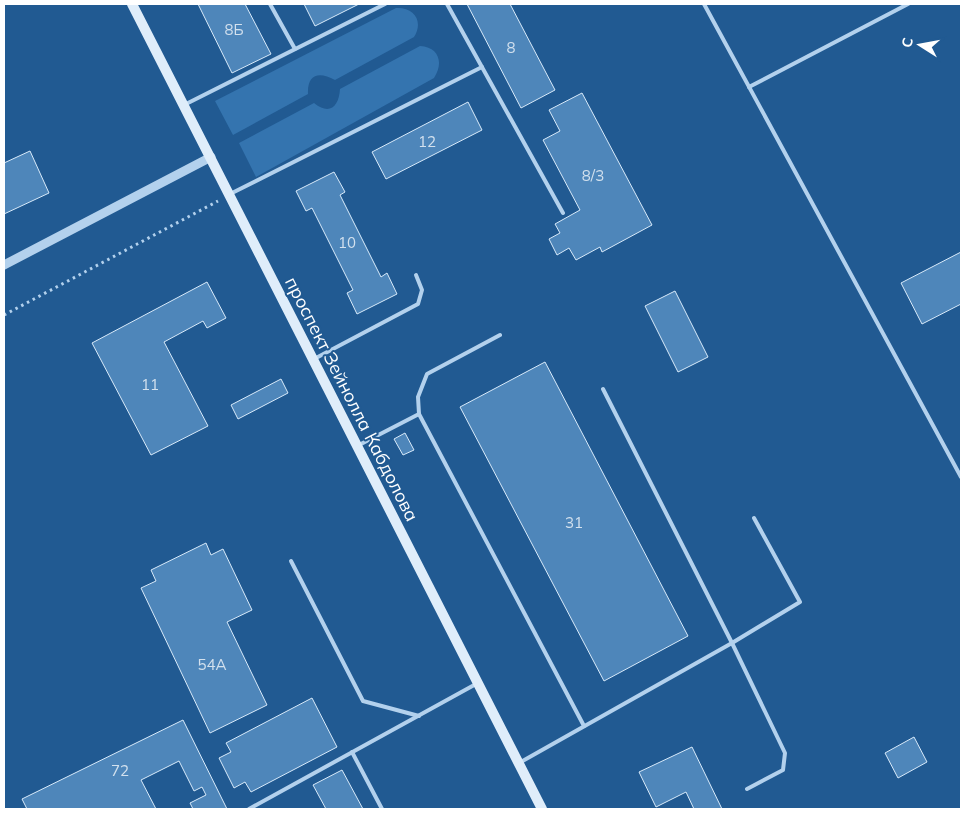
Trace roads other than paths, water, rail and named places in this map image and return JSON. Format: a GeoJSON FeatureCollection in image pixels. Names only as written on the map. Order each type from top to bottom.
{"type":"FeatureCollection","features":[{"type":"Feature","properties":{"kind":"main road","name":"проспект Зейнолла Кабдолова"},"geometry":{"type":"LineString","coordinates":[[132,4],[542,809]]}},
{"type":"Feature","properties":{"kind":"street"},"geometry":{"type":"LineString","coordinates":[[4,265],[211,157]]}},
{"type":"Feature","properties":{"kind":"lane"},"geometry":{"type":"LineString","coordinates":[[270,4],[295,49]]}},
{"type":"Feature","properties":{"kind":"lane"},"geometry":{"type":"LineString","coordinates":[[184,105],[385,4]]}},
{"type":"Feature","properties":{"kind":"lane"},"geometry":{"type":"LineString","coordinates":[[446,4],[563,213]]}},
{"type":"Feature","properties":{"kind":"lane"},"geometry":{"type":"LineString","coordinates":[[704,4],[961,477]]}},
{"type":"Feature","properties":{"kind":"lane"},"geometry":{"type":"LineString","coordinates":[[749,86],[908,4]]}},
{"type":"Feature","properties":{"kind":"lane"},"geometry":{"type":"LineString","coordinates":[[230,194],[482,67]]}},
{"type":"Feature","properties":{"kind":"lane"},"geometry":{"type":"LineString","coordinates":[[314,359],[418,304],[422,290],[416,275]]}},
{"type":"Feature","properties":{"kind":"lane"},"geometry":{"type":"LineString","coordinates":[[500,335],[427,374],[418,397],[419,414],[584,726]]}},
{"type":"Feature","properties":{"kind":"lane"},"geometry":{"type":"LineString","coordinates":[[603,389],[732,643],[785,753],[783,770],[747,790]]}},
{"type":"Feature","properties":{"kind":"lane"},"geometry":{"type":"LineString","coordinates":[[358,446],[419,414]]}},
{"type":"Feature","properties":{"kind":"lane"},"geometry":{"type":"LineString","coordinates":[[519,763],[732,643],[800,602],[754,518]]}},
{"type":"Feature","properties":{"kind":"lane"},"geometry":{"type":"LineString","coordinates":[[291,561],[363,701],[419,716]]}},
{"type":"Feature","properties":{"kind":"lane"},"geometry":{"type":"LineString","coordinates":[[249,809],[478,683]]}},
{"type":"Feature","properties":{"kind":"lane"},"geometry":{"type":"LineString","coordinates":[[352,752],[382,809]]}}]}
